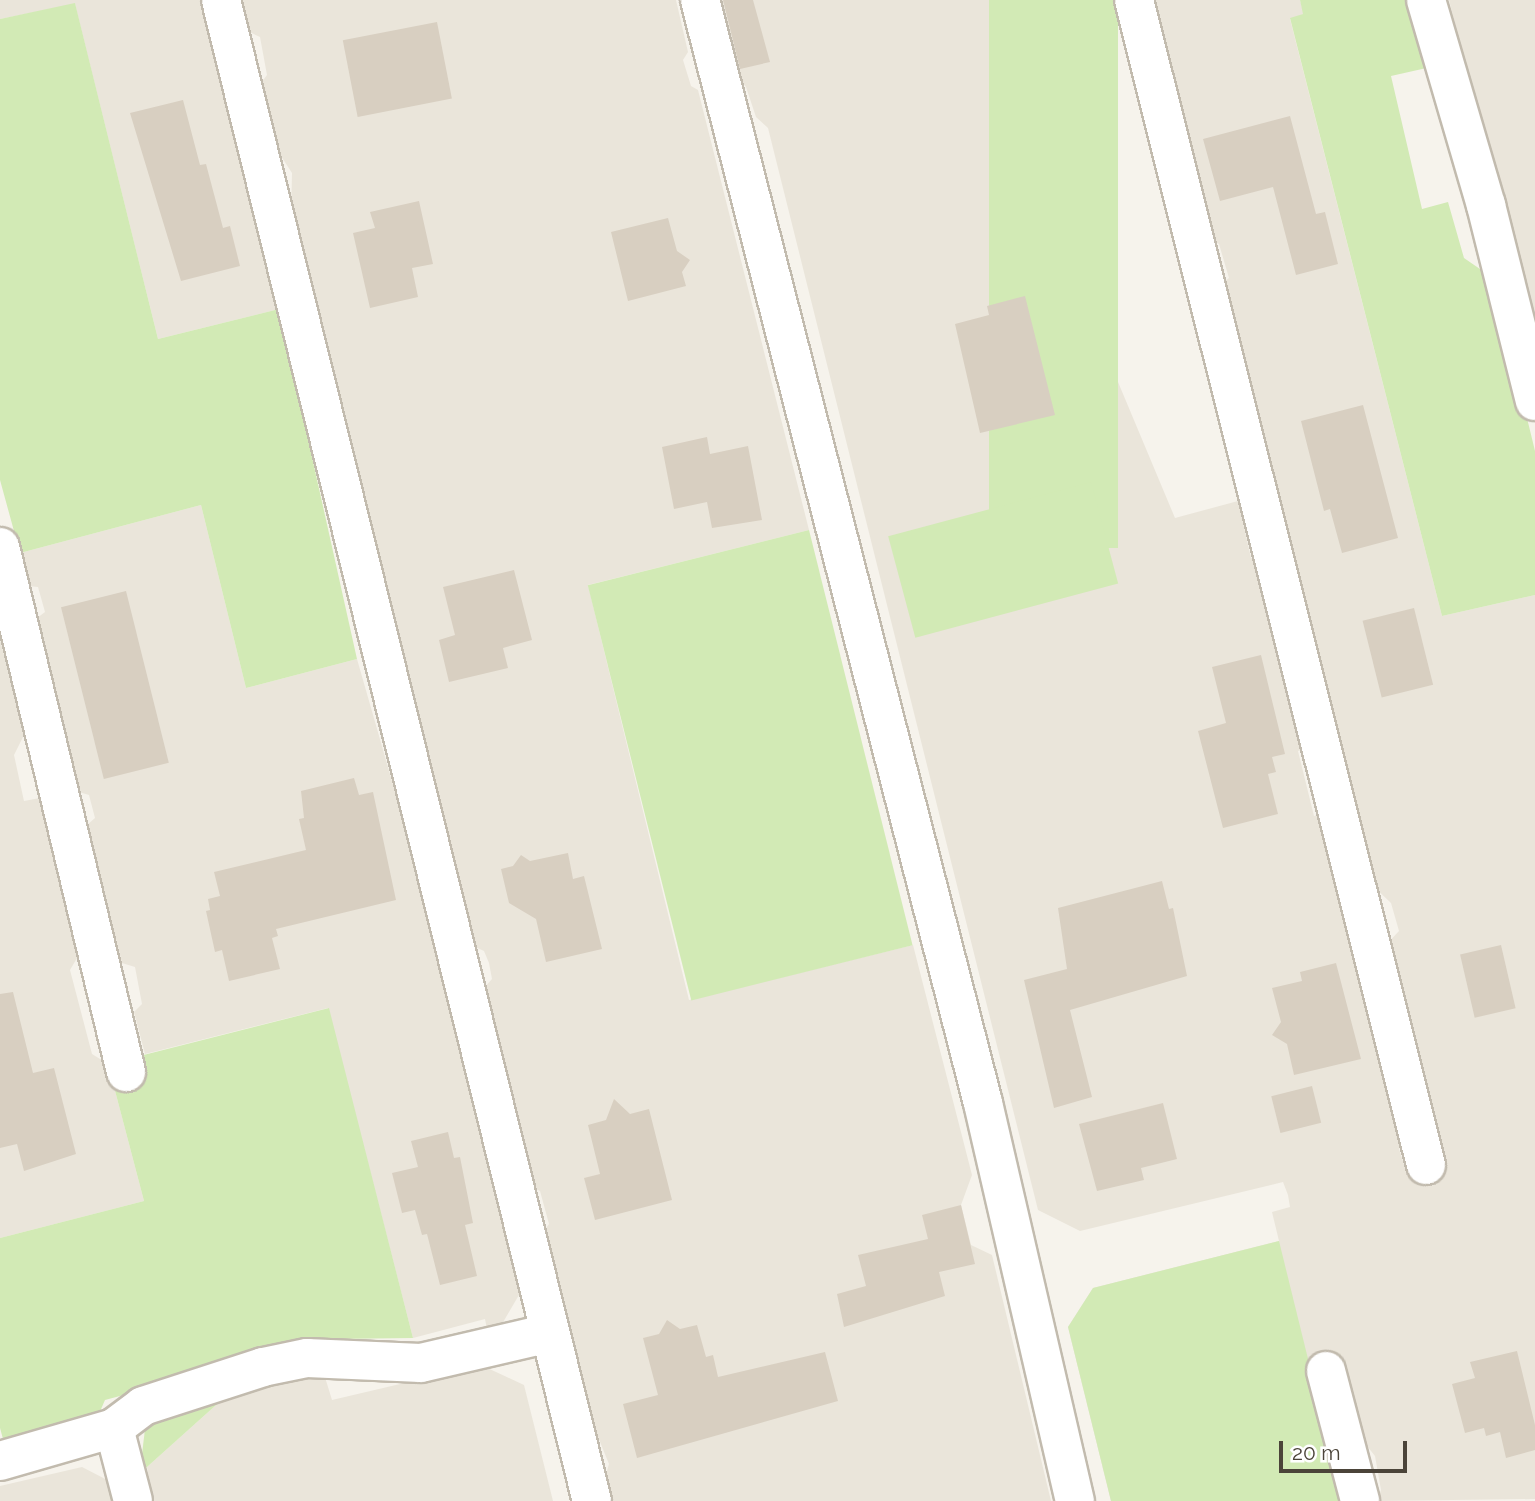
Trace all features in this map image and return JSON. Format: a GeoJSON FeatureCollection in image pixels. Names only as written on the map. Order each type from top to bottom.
{"type":"FeatureCollection","features":[{"type":"Feature","properties":{"kind":"lane"},"geometry":{"type":"LineString","coordinates":[[221,0],[592,1501]]}},
{"type":"Feature","properties":{"kind":"lane"},"geometry":{"type":"LineString","coordinates":[[700,0],[979,1090],[1075,1501]]}},
{"type":"Feature","properties":{"kind":"lane"},"geometry":{"type":"LineString","coordinates":[[1133,0],[1426,1165]]}},
{"type":"Feature","properties":{"kind":"lane"},"geometry":{"type":"LineString","coordinates":[[1426,0],[1486,205],[1535,401]]}},
{"type":"Feature","properties":{"kind":"lane"},"geometry":{"type":"LineString","coordinates":[[0,547],[126,1072]]}},
{"type":"Feature","properties":{"kind":"lane"},"geometry":{"type":"LineString","coordinates":[[0,1461],[114,1428],[143,1406],[263,1367],[307,1358],[421,1363],[550,1334]]}},
{"type":"Feature","properties":{"kind":"lane"},"geometry":{"type":"LineString","coordinates":[[1326,1371],[1360,1501]]}},
{"type":"Feature","properties":{"kind":"lane"},"geometry":{"type":"LineString","coordinates":[[114,1428],[133,1501]]}},
{"type":"Feature","properties":{"kind":"shaded area"},"geometry":{"type":"Polygon","coordinates":[[[0,0],[200,0],[279,309],[158,339],[75,4],[0,19],[0,0]]]}},
{"type":"Feature","properties":{"kind":"shaded area"},"geometry":{"type":"Polygon","coordinates":[[[233,0],[676,0],[688,52],[683,60],[691,86],[698,90],[809,530],[588,585],[689,1000],[913,945],[972,1175],[961,1205],[971,1245],[992,1255],[1051,1501],[612,1501],[606,1474],[609,1464],[596,1432],[544,1231],[549,1224],[540,1191],[534,1188],[483,989],[492,979],[489,963],[484,951],[473,946],[291,216],[292,173],[270,139],[255,91],[267,75],[260,37],[239,27],[233,0]]]}},
{"type":"Feature","properties":{"kind":"shaded area"},"geometry":{"type":"Polygon","coordinates":[[[711,0],[989,0],[1038,191],[1175,518],[1238,501],[1251,558],[1260,561],[1308,748],[1298,751],[1314,816],[1324,814],[1407,1139],[1399,1149],[1408,1177],[1441,1168],[1384,947],[1399,931],[1391,903],[1370,883],[1251,400],[1254,398],[1246,364],[1241,363],[1218,286],[1229,278],[1219,244],[1208,238],[1158,52],[1166,44],[1155,0],[1300,0],[1304,14],[1290,19],[1442,616],[1535,595],[1535,1499],[1377,1501],[1381,1490],[1375,1456],[1363,1441],[1348,1372],[1341,1368],[1111,1501],[1068,1327],[1093,1288],[1279,1241],[1272,1212],[1290,1207],[1288,1195],[1283,1182],[1080,1231],[1038,1210],[768,128],[756,117],[746,87],[733,71],[711,0]]]}},
{"type":"Feature","properties":{"kind":"shaded area"},"geometry":{"type":"Polygon","coordinates":[[[1449,0],[1535,0],[1535,336],[1516,265],[1449,0]]]}},
{"type":"Feature","properties":{"kind":"shaded area"},"geometry":{"type":"Polygon","coordinates":[[[201,505],[246,688],[357,659],[444,963],[523,1288],[502,1324],[487,1329],[485,1319],[413,1338],[328,1008],[145,1054],[134,1012],[142,1004],[135,967],[122,963],[87,825],[95,818],[89,795],[79,792],[37,618],[45,612],[38,587],[28,586],[20,553],[201,505]]]}},
{"type":"Feature","properties":{"kind":"shaded area"},"geometry":{"type":"Polygon","coordinates":[[[0,639],[24,735],[14,755],[24,801],[40,798],[80,953],[70,970],[92,1054],[108,1064],[144,1201],[0,1238],[0,639]]]}},
{"type":"Feature","properties":{"kind":"shaded area"},"geometry":{"type":"Polygon","coordinates":[[[481,1365],[524,1385],[553,1501],[152,1501],[147,1467],[225,1397],[324,1374],[332,1400],[481,1365]]]}},
{"type":"Feature","properties":{"kind":"shaded area"},"geometry":{"type":"Polygon","coordinates":[[[82,1467],[113,1483],[118,1501],[0,1501],[0,1486],[82,1467]]]}},
{"type":"Feature","properties":{"kind":"green space"},"geometry":{"type":"Polygon","coordinates":[[[989,0],[1118,0],[1118,548],[989,548],[989,0]]]}},
{"type":"Feature","properties":{"kind":"green space"},"geometry":{"type":"Polygon","coordinates":[[[1300,0],[1416,0],[1431,67],[1391,76],[1422,209],[1448,202],[1464,258],[1493,278],[1535,451],[1535,595],[1442,616],[1290,18],[1303,14],[1300,0]]]}},
{"type":"Feature","properties":{"kind":"green space"},"geometry":{"type":"Polygon","coordinates":[[[75,3],[158,339],[279,309],[357,659],[246,688],[201,505],[20,553],[0,480],[0,19],[75,3]]]}},
{"type":"Feature","properties":{"kind":"green space"},"geometry":{"type":"Polygon","coordinates":[[[1091,482],[1118,583],[915,638],[888,536],[1091,482]]]}},
{"type":"Feature","properties":{"kind":"green space"},"geometry":{"type":"Polygon","coordinates":[[[809,530],[913,945],[691,1000],[588,585],[809,530]]]}},
{"type":"Feature","properties":{"kind":"green space"},"geometry":{"type":"Polygon","coordinates":[[[329,1008],[413,1338],[333,1339],[105,1400],[91,1432],[6,1450],[0,1428],[0,1238],[144,1201],[108,1064],[329,1008]]]}},
{"type":"Feature","properties":{"kind":"green space"},"geometry":{"type":"Polygon","coordinates":[[[1279,1241],[1343,1501],[1111,1501],[1068,1327],[1093,1288],[1279,1241]]]}},
{"type":"Feature","properties":{"kind":"green space"},"geometry":{"type":"Polygon","coordinates":[[[225,1397],[140,1471],[145,1429],[155,1416],[225,1397]]]}},
{"type":"Feature","properties":{"kind":"building"},"geometry":{"type":"Polygon","coordinates":[[[723,0],[753,0],[770,62],[740,69],[723,0]]]}},
{"type":"Feature","properties":{"kind":"building"},"geometry":{"type":"Polygon","coordinates":[[[437,22],[452,99],[358,117],[343,40],[437,22]]]}},
{"type":"Feature","properties":{"kind":"building"},"geometry":{"type":"Polygon","coordinates":[[[183,100],[200,165],[206,164],[223,228],[230,226],[240,266],[181,281],[130,113],[183,100]]]}},
{"type":"Feature","properties":{"kind":"building"},"geometry":{"type":"Polygon","coordinates":[[[1290,116],[1316,214],[1325,212],[1338,264],[1296,275],[1273,187],[1220,201],[1203,139],[1290,116]]]}},
{"type":"Feature","properties":{"kind":"building"},"geometry":{"type":"Polygon","coordinates":[[[419,201],[433,264],[412,268],[418,297],[370,308],[353,233],[375,228],[370,212],[419,201]]]}},
{"type":"Feature","properties":{"kind":"building"},"geometry":{"type":"Polygon","coordinates":[[[668,218],[677,251],[690,260],[682,272],[686,286],[628,301],[611,232],[668,218]]]}},
{"type":"Feature","properties":{"kind":"building"},"geometry":{"type":"Polygon","coordinates":[[[1025,296],[1055,415],[980,433],[955,324],[989,315],[987,306],[1025,296]]]}},
{"type":"Feature","properties":{"kind":"building"},"geometry":{"type":"Polygon","coordinates":[[[1363,405],[1398,538],[1342,553],[1330,509],[1324,511],[1301,421],[1363,405]]]}},
{"type":"Feature","properties":{"kind":"building"},"geometry":{"type":"Polygon","coordinates":[[[707,437],[710,454],[748,446],[762,520],[712,528],[707,502],[674,509],[662,447],[707,437]]]}},
{"type":"Feature","properties":{"kind":"building"},"geometry":{"type":"Polygon","coordinates":[[[514,570],[532,640],[503,648],[508,668],[449,682],[439,640],[455,635],[443,587],[514,570]]]}},
{"type":"Feature","properties":{"kind":"building"},"geometry":{"type":"Polygon","coordinates":[[[126,591],[169,763],[104,779],[61,607],[126,591]]]}},
{"type":"Feature","properties":{"kind":"building"},"geometry":{"type":"Polygon","coordinates":[[[1414,608],[1433,685],[1382,697],[1363,621],[1414,608]]]}},
{"type":"Feature","properties":{"kind":"building"},"geometry":{"type":"Polygon","coordinates":[[[1261,655],[1285,754],[1272,757],[1276,772],[1268,774],[1278,814],[1223,828],[1198,731],[1226,723],[1212,667],[1261,655]]]}},
{"type":"Feature","properties":{"kind":"building"},"geometry":{"type":"Polygon","coordinates":[[[354,778],[359,795],[373,792],[396,900],[276,929],[278,936],[272,938],[280,969],[229,981],[222,950],[215,952],[206,911],[210,910],[208,899],[220,896],[214,872],[306,850],[299,819],[304,818],[301,791],[354,778]]]}},
{"type":"Feature","properties":{"kind":"building"},"geometry":{"type":"Polygon","coordinates":[[[568,853],[573,879],[584,876],[602,949],[546,962],[536,919],[509,903],[501,869],[513,866],[521,855],[530,861],[568,853]]]}},
{"type":"Feature","properties":{"kind":"building"},"geometry":{"type":"Polygon","coordinates":[[[1162,881],[1169,909],[1173,908],[1187,976],[1070,1010],[1092,1097],[1054,1108],[1024,980],[1067,969],[1058,908],[1162,881]]]}},
{"type":"Feature","properties":{"kind":"building"},"geometry":{"type":"Polygon","coordinates":[[[1501,945],[1516,1008],[1475,1018],[1460,954],[1501,945]]]}},
{"type":"Feature","properties":{"kind":"building"},"geometry":{"type":"Polygon","coordinates":[[[1336,963],[1361,1059],[1294,1075],[1287,1044],[1272,1035],[1281,1022],[1272,988],[1302,981],[1300,972],[1336,963]]]}},
{"type":"Feature","properties":{"kind":"building"},"geometry":{"type":"Polygon","coordinates":[[[13,992],[33,1073],[54,1068],[76,1154],[24,1171],[17,1144],[0,1148],[0,994],[13,992]]]}},
{"type":"Feature","properties":{"kind":"building"},"geometry":{"type":"Polygon","coordinates":[[[1312,1086],[1321,1123],[1280,1133],[1271,1096],[1312,1086]]]}},
{"type":"Feature","properties":{"kind":"building"},"geometry":{"type":"Polygon","coordinates":[[[614,1099],[630,1114],[649,1109],[672,1200],[595,1220],[584,1178],[600,1174],[588,1125],[606,1120],[614,1099]]]}},
{"type":"Feature","properties":{"kind":"building"},"geometry":{"type":"Polygon","coordinates":[[[1163,1103],[1177,1159],[1141,1168],[1144,1180],[1097,1191],[1079,1124],[1163,1103]]]}},
{"type":"Feature","properties":{"kind":"building"},"geometry":{"type":"Polygon","coordinates":[[[448,1132],[454,1158],[460,1157],[473,1223],[465,1225],[477,1276],[440,1285],[427,1234],[422,1235],[415,1210],[402,1213],[392,1173],[418,1167],[411,1141],[448,1132]]]}},
{"type":"Feature","properties":{"kind":"building"},"geometry":{"type":"Polygon","coordinates":[[[961,1205],[975,1264],[939,1272],[945,1296],[844,1327],[837,1294],[866,1286],[858,1255],[928,1239],[922,1215],[961,1205]]]}},
{"type":"Feature","properties":{"kind":"building"},"geometry":{"type":"Polygon","coordinates":[[[667,1320],[680,1329],[697,1325],[706,1357],[713,1355],[718,1377],[825,1352],[838,1401],[637,1458],[623,1404],[658,1395],[643,1338],[659,1334],[667,1320]]]}},
{"type":"Feature","properties":{"kind":"building"},"geometry":{"type":"Polygon","coordinates":[[[1517,1351],[1535,1425],[1535,1450],[1506,1458],[1500,1432],[1486,1436],[1484,1428],[1465,1433],[1452,1384],[1475,1378],[1470,1362],[1517,1351]]]}}]}
